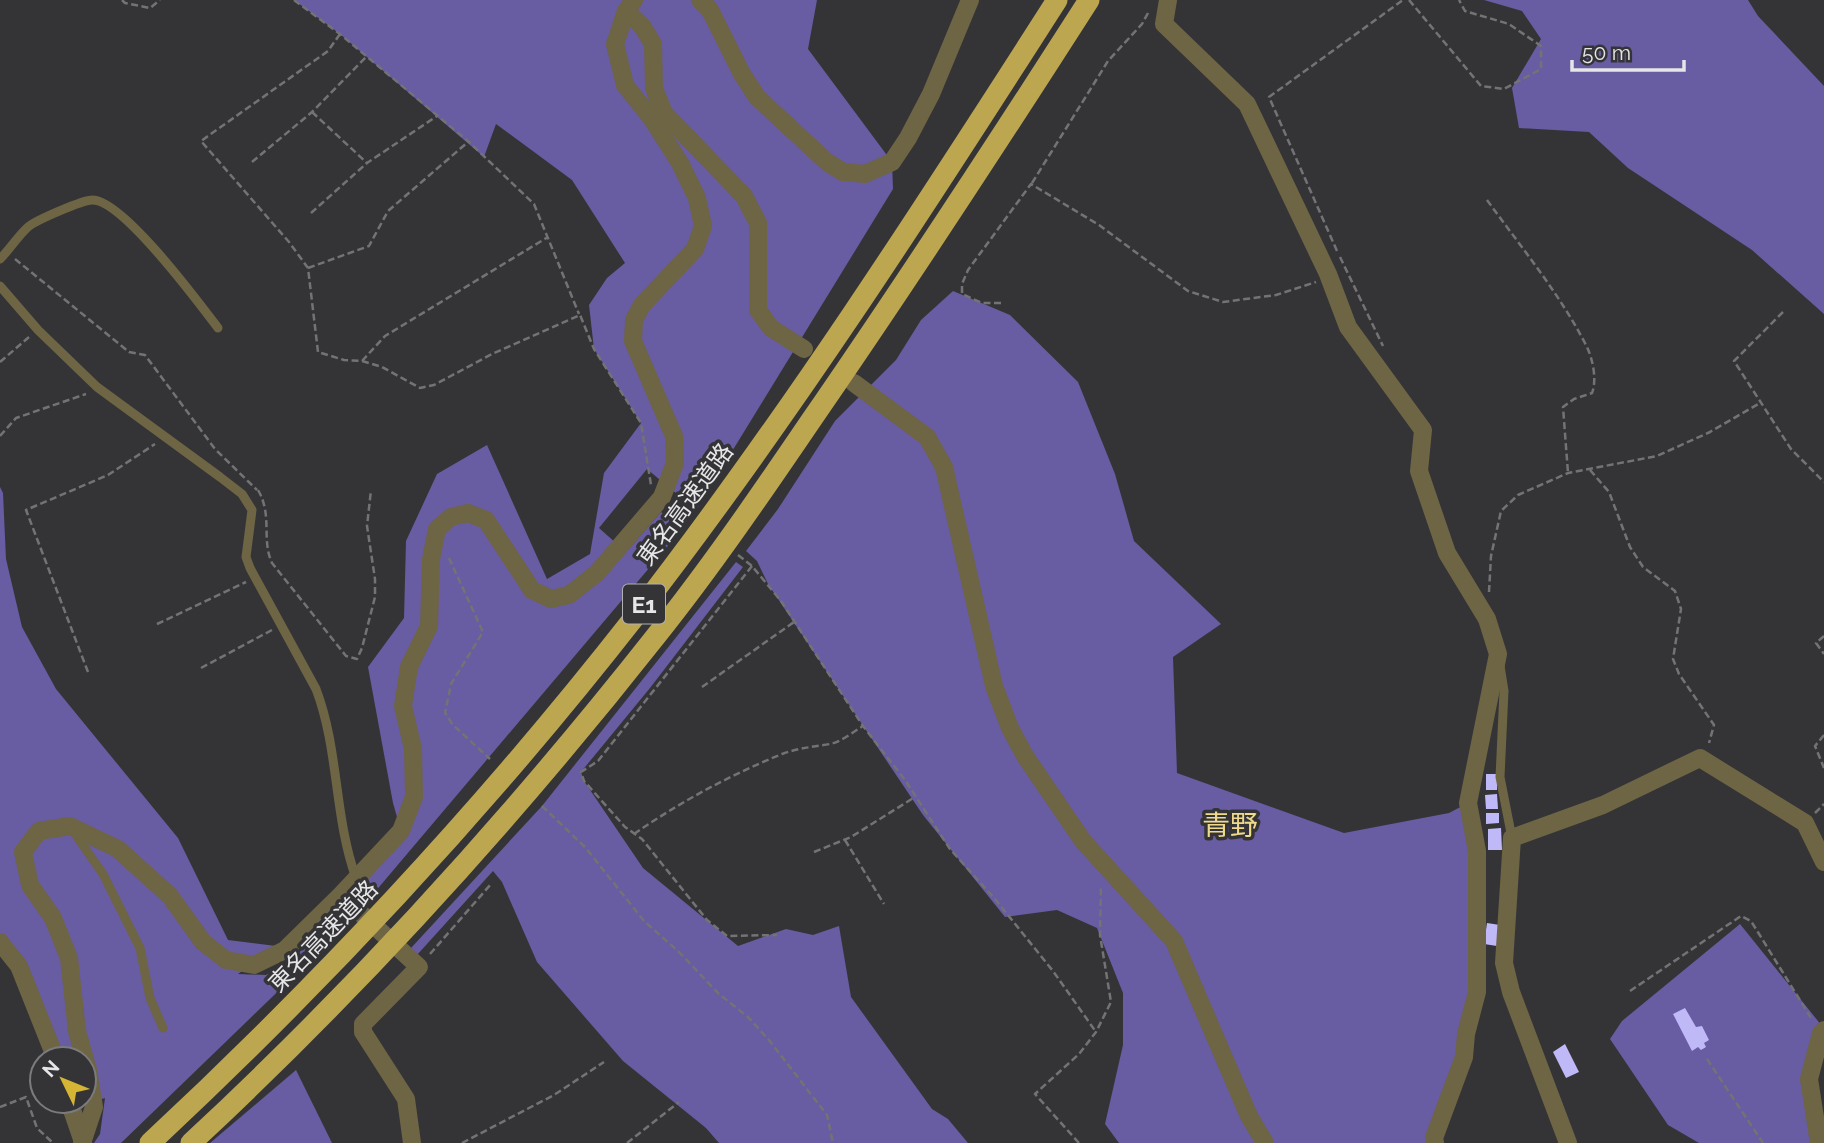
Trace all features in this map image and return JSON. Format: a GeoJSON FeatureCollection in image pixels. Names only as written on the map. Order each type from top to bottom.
{"type":"FeatureCollection","features":[{"type":"Feature","properties":{"kind":"highway","name":"東名高速道路"},"geometry":{"type":"LineString","coordinates":[[150,1143],[333,966],[433,858],[543,730],[633,618],[731,488],[864,296],[1056,0]]}},
{"type":"Feature","properties":{"kind":"highway","name":"E1"},"geometry":{"type":"LineString","coordinates":[[191,1143],[372,965],[463,866],[658,634],[752,506],[887,311],[1089,0]]}},
{"type":"Feature","properties":{"kind":"street"},"geometry":{"type":"LineString","coordinates":[[700,0],[710,10],[742,74],[757,97],[827,162],[843,172],[865,174],[892,162],[908,138],[931,94],[970,0]]}},
{"type":"Feature","properties":{"kind":"street"},"geometry":{"type":"LineString","coordinates":[[1160,3],[1164,24],[1247,104],[1329,278],[1348,327],[1423,430],[1419,471],[1447,553],[1487,619],[1498,654],[1468,803],[1477,851],[1477,992],[1466,1034],[1464,1057],[1434,1138],[1435,1143]]}},
{"type":"Feature","properties":{"kind":"street"},"geometry":{"type":"LineString","coordinates":[[630,6],[653,44],[654,88],[664,113],[744,196],[758,223],[758,310],[771,328],[804,349]]}},
{"type":"Feature","properties":{"kind":"street"},"geometry":{"type":"LineString","coordinates":[[83,1143],[94,1107],[88,1070],[77,1031],[69,958],[53,918],[30,885],[23,852],[39,831],[70,827],[118,849],[170,897],[203,942],[226,960],[254,965],[285,950],[345,899],[356,878],[401,831],[414,797],[413,749],[403,706],[409,667],[429,626],[431,559],[437,529],[451,517],[468,513],[486,520],[532,590],[551,600],[569,595],[597,573],[662,497],[675,463],[674,436],[633,341],[634,320],[642,305],[695,249],[703,226],[697,198],[680,163],[652,119],[625,85],[615,44],[630,6]]}},
{"type":"Feature","properties":{"kind":"street"},"geometry":{"type":"LineString","coordinates":[[854,383],[928,437],[944,467],[994,686],[1010,728],[1025,757],[1068,815],[1083,841],[1174,941],[1249,1116],[1265,1143]]}},
{"type":"Feature","properties":{"kind":"street"},"geometry":{"type":"LineString","coordinates":[[1567,1143],[1511,992],[1504,963],[1512,838],[1603,805],[1700,758],[1805,822],[1824,862]]}},
{"type":"Feature","properties":{"kind":"street"},"geometry":{"type":"LineString","coordinates":[[345,899],[416,964],[363,1024],[363,1032],[406,1099],[412,1143]]}},
{"type":"Feature","properties":{"kind":"street"},"geometry":{"type":"LineString","coordinates":[[0,942],[19,966],[50,1045]]}},
{"type":"Feature","properties":{"kind":"street"},"geometry":{"type":"LineString","coordinates":[[1819,1143],[1809,1079],[1822,1032]]}},
{"type":"Feature","properties":{"kind":"street"},"geometry":{"type":"LineString","coordinates":[[74,1115],[83,1143]]}},
{"type":"Feature","properties":{"kind":"lane"},"geometry":{"type":"LineString","coordinates":[[3,256],[29,226],[43,218],[91,200],[103,202],[141,234],[218,328]]}},
{"type":"Feature","properties":{"kind":"lane"},"geometry":{"type":"LineString","coordinates":[[0,286],[38,330],[97,387],[242,494],[252,510],[246,557],[322,704],[347,853],[356,878]]}},
{"type":"Feature","properties":{"kind":"lane"},"geometry":{"type":"LineString","coordinates":[[1498,654],[1504,691],[1500,777],[1512,838]]}},
{"type":"Feature","properties":{"kind":"lane"},"geometry":{"type":"LineString","coordinates":[[70,827],[103,874],[140,948],[150,998],[163,1028]]}},
{"type":"Feature","properties":{"kind":"path"},"geometry":{"type":"LineString","coordinates":[[122,0],[150,8],[160,0]]}},
{"type":"Feature","properties":{"kind":"path"},"geometry":{"type":"LineString","coordinates":[[295,0],[367,56],[469,142],[534,204],[594,349],[641,423],[649,483],[662,497]]}},
{"type":"Feature","properties":{"kind":"path"},"geometry":{"type":"LineString","coordinates":[[1388,357],[1337,252],[1269,97],[1404,0]]}},
{"type":"Feature","properties":{"kind":"path"},"geometry":{"type":"LineString","coordinates":[[1409,0],[1481,86],[1504,89],[1541,69],[1541,46],[1508,24],[1465,11],[1460,0]]}},
{"type":"Feature","properties":{"kind":"path"},"geometry":{"type":"LineString","coordinates":[[1001,303],[982,303],[962,294],[962,284],[968,270],[1031,184],[1108,61],[1160,3]]}},
{"type":"Feature","properties":{"kind":"path"},"geometry":{"type":"LineString","coordinates":[[340,34],[328,51],[201,141],[289,242],[308,268],[318,352],[383,367],[420,388],[434,385],[492,354],[580,315]]}},
{"type":"Feature","properties":{"kind":"path"},"geometry":{"type":"LineString","coordinates":[[252,162],[312,112],[367,56]]}},
{"type":"Feature","properties":{"kind":"path"},"geometry":{"type":"LineString","coordinates":[[312,112],[367,163]]}},
{"type":"Feature","properties":{"kind":"path"},"geometry":{"type":"LineString","coordinates":[[311,213],[367,163],[438,116]]}},
{"type":"Feature","properties":{"kind":"path"},"geometry":{"type":"LineString","coordinates":[[308,268],[369,246],[388,211],[469,142]]}},
{"type":"Feature","properties":{"kind":"path"},"geometry":{"type":"LineString","coordinates":[[1031,184],[1099,225],[1188,290],[1223,302],[1276,295],[1329,278]]}},
{"type":"Feature","properties":{"kind":"path"},"geometry":{"type":"LineString","coordinates":[[1487,200],[1557,298],[1588,349],[1596,384],[1592,393],[1574,399],[1563,407],[1568,473]]}},
{"type":"Feature","properties":{"kind":"path"},"geometry":{"type":"LineString","coordinates":[[362,361],[385,336],[549,236]]}},
{"type":"Feature","properties":{"kind":"path"},"geometry":{"type":"LineString","coordinates":[[3,256],[129,352],[145,355],[215,449],[258,490],[268,517],[267,551],[272,563],[346,656],[357,659],[375,597],[367,526],[371,490]]}},
{"type":"Feature","properties":{"kind":"path"},"geometry":{"type":"LineString","coordinates":[[1783,312],[1734,361],[1791,449],[1824,482]]}},
{"type":"Feature","properties":{"kind":"path"},"geometry":{"type":"LineString","coordinates":[[0,362],[38,330]]}},
{"type":"Feature","properties":{"kind":"path"},"geometry":{"type":"LineString","coordinates":[[0,436],[16,418],[90,393],[97,387]]}},
{"type":"Feature","properties":{"kind":"path"},"geometry":{"type":"LineString","coordinates":[[1487,619],[1491,556],[1501,511],[1518,495],[1568,473],[1657,457],[1710,432],[1760,403]]}},
{"type":"Feature","properties":{"kind":"path"},"geometry":{"type":"LineString","coordinates":[[88,672],[26,510],[108,475],[165,437]]}},
{"type":"Feature","properties":{"kind":"path"},"geometry":{"type":"LineString","coordinates":[[1590,470],[1609,492],[1630,548],[1643,566],[1675,591],[1681,609],[1673,659],[1679,674],[1714,725],[1707,749],[1700,758]]}},
{"type":"Feature","properties":{"kind":"path"},"geometry":{"type":"LineString","coordinates":[[252,510],[258,490]]}},
{"type":"Feature","properties":{"kind":"path"},"geometry":{"type":"LineString","coordinates":[[437,529],[483,632],[451,684],[445,713],[453,725],[490,759]]}},
{"type":"Feature","properties":{"kind":"path"},"geometry":{"type":"LineString","coordinates":[[777,935],[727,936],[707,920],[642,839],[625,827],[584,781],[581,772],[598,761],[752,566],[781,601],[863,726],[916,796],[962,865],[995,899],[1046,962],[1096,1032]]}},
{"type":"Feature","properties":{"kind":"path"},"geometry":{"type":"LineString","coordinates":[[157,624],[255,578]]}},
{"type":"Feature","properties":{"kind":"path"},"geometry":{"type":"LineString","coordinates":[[702,687],[794,622]]}},
{"type":"Feature","properties":{"kind":"path"},"geometry":{"type":"LineString","coordinates":[[201,668],[281,626]]}},
{"type":"Feature","properties":{"kind":"path"},"geometry":{"type":"LineString","coordinates":[[1824,636],[1816,643],[1824,654]]}},
{"type":"Feature","properties":{"kind":"path"},"geometry":{"type":"LineString","coordinates":[[634,834],[710,787],[782,754],[807,746],[832,744],[863,726]]}},
{"type":"Feature","properties":{"kind":"path"},"geometry":{"type":"LineString","coordinates":[[1824,735],[1815,746],[1824,768]]}},
{"type":"Feature","properties":{"kind":"path"},"geometry":{"type":"LineString","coordinates":[[814,852],[872,826],[916,796]]}},
{"type":"Feature","properties":{"kind":"path"},"geometry":{"type":"LineString","coordinates":[[542,806],[585,847],[644,921],[719,994],[748,1017],[769,1040],[827,1115],[834,1143]]}},
{"type":"Feature","properties":{"kind":"path"},"geometry":{"type":"LineString","coordinates":[[845,840],[884,904]]}},
{"type":"Feature","properties":{"kind":"path"},"geometry":{"type":"LineString","coordinates":[[1079,1143],[1035,1094],[1079,1054],[1096,1032],[1111,1002],[1100,935],[1103,865]]}},
{"type":"Feature","properties":{"kind":"path"},"geometry":{"type":"LineString","coordinates":[[416,964],[491,884]]}},
{"type":"Feature","properties":{"kind":"path"},"geometry":{"type":"LineString","coordinates":[[1630,991],[1741,916],[1751,921],[1822,1032]]}},
{"type":"Feature","properties":{"kind":"path"},"geometry":{"type":"LineString","coordinates":[[1707,1059],[1763,1143]]}},
{"type":"Feature","properties":{"kind":"path"},"geometry":{"type":"LineString","coordinates":[[462,1143],[554,1096],[604,1062]]}},
{"type":"Feature","properties":{"kind":"path"},"geometry":{"type":"LineString","coordinates":[[0,1107],[26,1097],[37,1128],[53,1143]]}},
{"type":"Feature","properties":{"kind":"path"},"geometry":{"type":"LineString","coordinates":[[626,1143],[649,1128],[679,1102]]}},
{"type":"Feature","properties":{"kind":"path"},"geometry":{"type":"LineString","coordinates":[[473,1138],[475,1143]]}},
{"type":"Feature","properties":{"kind":"shaded area"},"geometry":{"type":"Polygon","coordinates":[[[294,0],[817,0],[808,49],[892,162],[893,189],[696,510],[647,469],[599,528],[626,552],[661,512],[683,528],[363,906],[353,895],[401,831],[393,803],[368,667],[404,618],[406,541],[437,474],[487,445],[547,579],[590,554],[604,473],[641,423],[594,349],[589,305],[607,278],[625,263],[572,180],[496,124],[484,157],[340,34],[294,0]]]}},
{"type":"Feature","properties":{"kind":"shaded area"},"geometry":{"type":"Polygon","coordinates":[[[1484,0],[1748,0],[1758,16],[1824,86],[1824,314],[1752,250],[1628,168],[1589,132],[1519,128],[1512,88],[1541,39],[1522,11],[1484,0]]]}},
{"type":"Feature","properties":{"kind":"shaded area"},"geometry":{"type":"Polygon","coordinates":[[[953,291],[1010,315],[1078,382],[1115,474],[1134,541],[1221,624],[1173,657],[1177,773],[1344,833],[1449,813],[1468,803],[1482,976],[1435,1143],[1119,1143],[1105,1124],[1123,1045],[1123,993],[1097,928],[1057,910],[1005,917],[923,815],[768,584],[757,561],[746,551],[778,509],[835,421],[896,360],[921,320],[953,291]]]}},
{"type":"Feature","properties":{"kind":"shaded area"},"geometry":{"type":"Polygon","coordinates":[[[0,487],[3,493],[6,559],[22,627],[56,689],[178,838],[228,940],[276,946],[238,974],[266,975],[289,963],[343,907],[355,917],[121,1143],[94,1143],[100,1134],[105,1098],[98,1100],[98,1045],[47,1045],[0,943],[0,487]]]}},
{"type":"Feature","properties":{"kind":"shaded area"},"geometry":{"type":"Polygon","coordinates":[[[736,562],[743,567],[581,772],[584,781],[643,868],[738,946],[786,929],[813,935],[839,926],[851,997],[932,1109],[948,1119],[968,1143],[719,1143],[706,1128],[623,1061],[537,962],[502,882],[493,871],[417,955],[411,948],[542,806],[736,562]]]}},
{"type":"Feature","properties":{"kind":"shaded area"},"geometry":{"type":"Polygon","coordinates":[[[1740,924],[1822,1026],[1813,1064],[1821,1143],[1699,1143],[1668,1125],[1610,1039],[1622,1021],[1740,924]]]}},
{"type":"Feature","properties":{"kind":"shaded area"},"geometry":{"type":"Polygon","coordinates":[[[296,1070],[332,1143],[210,1143],[296,1070]]]}},
{"type":"Feature","properties":{"kind":"building"},"geometry":{"type":"Polygon","coordinates":[[[1486,774],[1497,774],[1497,790],[1486,790],[1486,774]]]}},
{"type":"Feature","properties":{"kind":"building"},"geometry":{"type":"Polygon","coordinates":[[[1497,794],[1498,809],[1486,809],[1485,795],[1497,794]]]}},
{"type":"Feature","properties":{"kind":"building"},"geometry":{"type":"Polygon","coordinates":[[[1486,813],[1499,813],[1499,823],[1486,824],[1486,813]]]}},
{"type":"Feature","properties":{"kind":"building"},"geometry":{"type":"Polygon","coordinates":[[[1501,828],[1502,850],[1488,850],[1488,829],[1501,828]]]}},
{"type":"Feature","properties":{"kind":"building"},"geometry":{"type":"Polygon","coordinates":[[[1487,923],[1500,925],[1497,946],[1484,944],[1487,923]]]}},
{"type":"Feature","properties":{"kind":"building"},"geometry":{"type":"Polygon","coordinates":[[[1685,1008],[1696,1027],[1702,1026],[1709,1040],[1701,1050],[1698,1047],[1692,1051],[1673,1014],[1685,1008]]]}},
{"type":"Feature","properties":{"kind":"building"},"geometry":{"type":"Polygon","coordinates":[[[1565,1044],[1579,1072],[1566,1078],[1553,1052],[1565,1044]]]}},
{"type":"Feature","properties":{"kind":"district","name":"青野"},"geometry":{"type":"Point","coordinates":[1230,825]}}]}
